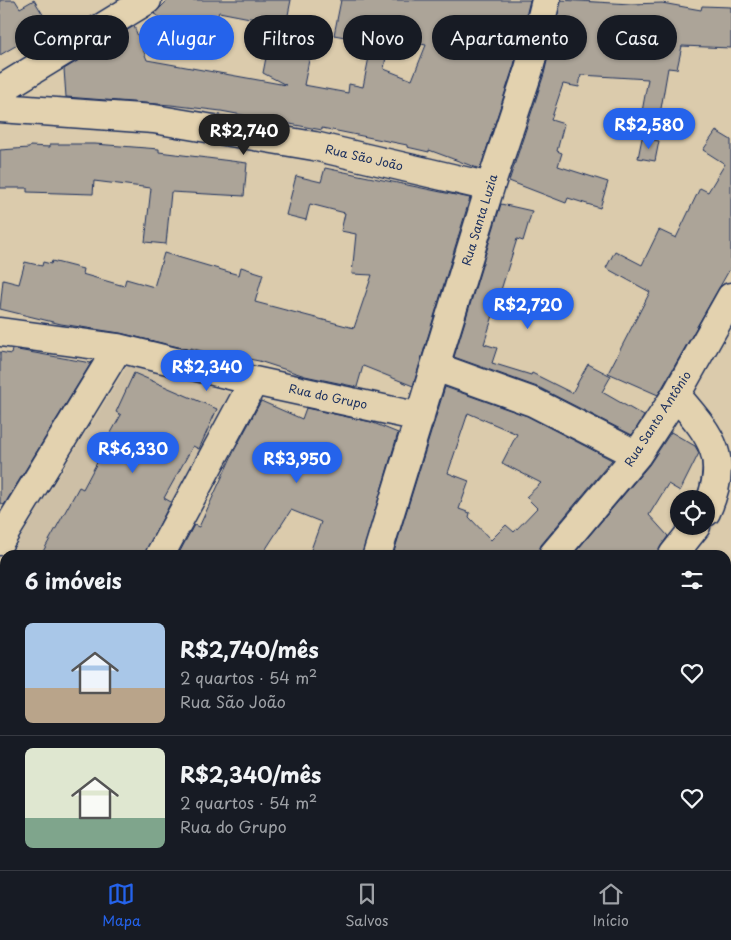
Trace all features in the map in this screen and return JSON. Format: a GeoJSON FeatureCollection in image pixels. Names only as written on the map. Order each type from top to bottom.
{"type":"FeatureCollection","features":[{"type":"Feature","properties":{"kind":"street"},"geometry":{"type":"LineString","coordinates":[[0,90],[147,0]]}},
{"type":"Feature","properties":{"kind":"street","name":"Rua Santa Luzia"},"geometry":{"type":"LineString","coordinates":[[379,550],[490,187],[529,69],[546,0]]}},
{"type":"Feature","properties":{"kind":"street","name":"Rua São João"},"geometry":{"type":"LineString","coordinates":[[0,108],[154,119],[314,146],[490,187]]}},
{"type":"Feature","properties":{"kind":"street","name":"Rua Santo Antônio"},"geometry":{"type":"LineString","coordinates":[[557,550],[637,455],[676,395],[731,297]]}},
{"type":"Feature","properties":{"kind":"street","name":"Rua do Grupo"},"geometry":{"type":"LineString","coordinates":[[0,332],[118,348],[254,381],[420,417]]}},
{"type":"Feature","properties":{"kind":"street"},"geometry":{"type":"LineString","coordinates":[[0,541],[118,348]]}},
{"type":"Feature","properties":{"kind":"street"},"geometry":{"type":"LineString","coordinates":[[436,367],[533,402],[637,455]]}},
{"type":"Feature","properties":{"kind":"street"},"geometry":{"type":"LineString","coordinates":[[163,550],[254,381]]}},
{"type":"Feature","properties":{"kind":"street"},"geometry":{"type":"LineString","coordinates":[[676,395],[708,433],[718,457],[719,480],[715,490]]}},
{"type":"Feature","properties":{"kind":"street"},"geometry":{"type":"LineString","coordinates":[[677,550],[689,535]]}},
{"type":"Feature","properties":{"kind":"shaded area"},"geometry":{"type":"Polygon","coordinates":[[[129,363],[234,394],[153,550],[13,550],[129,363]]]}},
{"type":"Feature","properties":{"kind":"building"},"geometry":{"type":"Polygon","coordinates":[[[0,0],[15,0],[20,8],[34,0],[43,15],[15,15],[15,46],[0,55],[0,0]]]}},
{"type":"Feature","properties":{"kind":"building"},"geometry":{"type":"Polygon","coordinates":[[[168,0],[291,0],[288,15],[244,15],[244,17],[219,12],[218,15],[154,14],[168,0]]]}},
{"type":"Feature","properties":{"kind":"building"},"geometry":{"type":"Polygon","coordinates":[[[341,0],[530,0],[526,15],[432,15],[432,60],[515,60],[480,169],[429,150],[429,152],[407,147],[407,145],[322,128],[322,130],[221,111],[66,97],[64,69],[79,60],[129,60],[129,29],[134,26],[139,39],[139,60],[286,85],[263,73],[266,60],[309,60],[304,85],[348,93],[349,84],[363,87],[368,60],[385,60],[384,69],[412,80],[420,60],[422,60],[426,45],[422,44],[422,15],[343,15],[343,37],[334,35],[341,0]]]}},
{"type":"Feature","properties":{"kind":"building"},"geometry":{"type":"Polygon","coordinates":[[[561,0],[631,4],[662,3],[701,10],[702,6],[731,7],[731,48],[682,46],[677,69],[668,68],[659,120],[641,117],[648,79],[581,75],[579,87],[563,84],[551,120],[564,124],[557,151],[562,153],[558,166],[608,182],[600,208],[568,198],[566,203],[509,181],[547,60],[587,60],[587,15],[558,15],[561,0]]]}},
{"type":"Feature","properties":{"kind":"building"},"geometry":{"type":"Polygon","coordinates":[[[716,131],[731,140],[731,267],[658,395],[608,373],[650,292],[606,268],[615,251],[642,265],[659,230],[676,238],[700,188],[708,192],[725,164],[703,150],[716,131]]]}},
{"type":"Feature","properties":{"kind":"building"},"geometry":{"type":"Polygon","coordinates":[[[642,138],[659,141],[655,161],[638,158],[642,138]]]}},
{"type":"Feature","properties":{"kind":"building"},"geometry":{"type":"Polygon","coordinates":[[[50,144],[95,144],[159,149],[159,152],[247,163],[244,196],[171,192],[166,244],[145,242],[151,188],[94,181],[93,194],[27,192],[27,188],[0,188],[0,150],[29,148],[30,146],[50,147],[50,144]]]}},
{"type":"Feature","properties":{"kind":"building"},"geometry":{"type":"Polygon","coordinates":[[[325,168],[470,198],[413,386],[363,366],[357,387],[305,376],[259,361],[234,356],[233,360],[191,348],[191,350],[120,333],[61,324],[0,309],[3,280],[19,284],[25,262],[42,266],[43,262],[51,264],[52,261],[83,269],[82,274],[124,286],[126,279],[154,287],[164,253],[239,275],[241,267],[263,274],[255,302],[354,328],[372,275],[352,274],[356,234],[341,231],[345,213],[310,204],[306,220],[286,215],[296,176],[321,182],[325,168]]]}},
{"type":"Feature","properties":{"kind":"building"},"geometry":{"type":"Polygon","coordinates":[[[501,204],[532,211],[523,241],[517,239],[484,344],[497,348],[492,363],[531,375],[532,373],[572,393],[588,364],[611,376],[602,392],[644,416],[632,435],[540,388],[454,357],[501,204]]]}},
{"type":"Feature","properties":{"kind":"building"},"geometry":{"type":"Polygon","coordinates":[[[12,349],[91,363],[4,505],[0,503],[0,352],[11,354],[12,349]]]}},
{"type":"Feature","properties":{"kind":"building"},"geometry":{"type":"Polygon","coordinates":[[[134,373],[217,409],[199,449],[193,446],[164,498],[171,502],[147,550],[44,550],[79,487],[83,489],[101,455],[99,454],[121,415],[116,412],[134,373]]]}},
{"type":"Feature","properties":{"kind":"building"},"geometry":{"type":"Polygon","coordinates":[[[445,387],[527,416],[612,460],[541,545],[540,550],[395,550],[445,387]],[[468,413],[448,473],[469,481],[459,509],[470,513],[469,517],[491,540],[506,525],[514,532],[537,508],[526,497],[541,483],[502,463],[517,434],[468,413]]]}},
{"type":"Feature","properties":{"kind":"building"},"geometry":{"type":"Polygon","coordinates":[[[261,401],[302,419],[306,408],[371,422],[398,433],[363,550],[311,550],[321,522],[291,510],[265,550],[181,550],[194,525],[199,527],[234,451],[261,401]]]}},
{"type":"Feature","properties":{"kind":"building"},"geometry":{"type":"Polygon","coordinates":[[[671,432],[695,446],[699,453],[680,490],[668,484],[649,515],[668,536],[660,550],[577,550],[649,465],[671,432]]]}}]}
